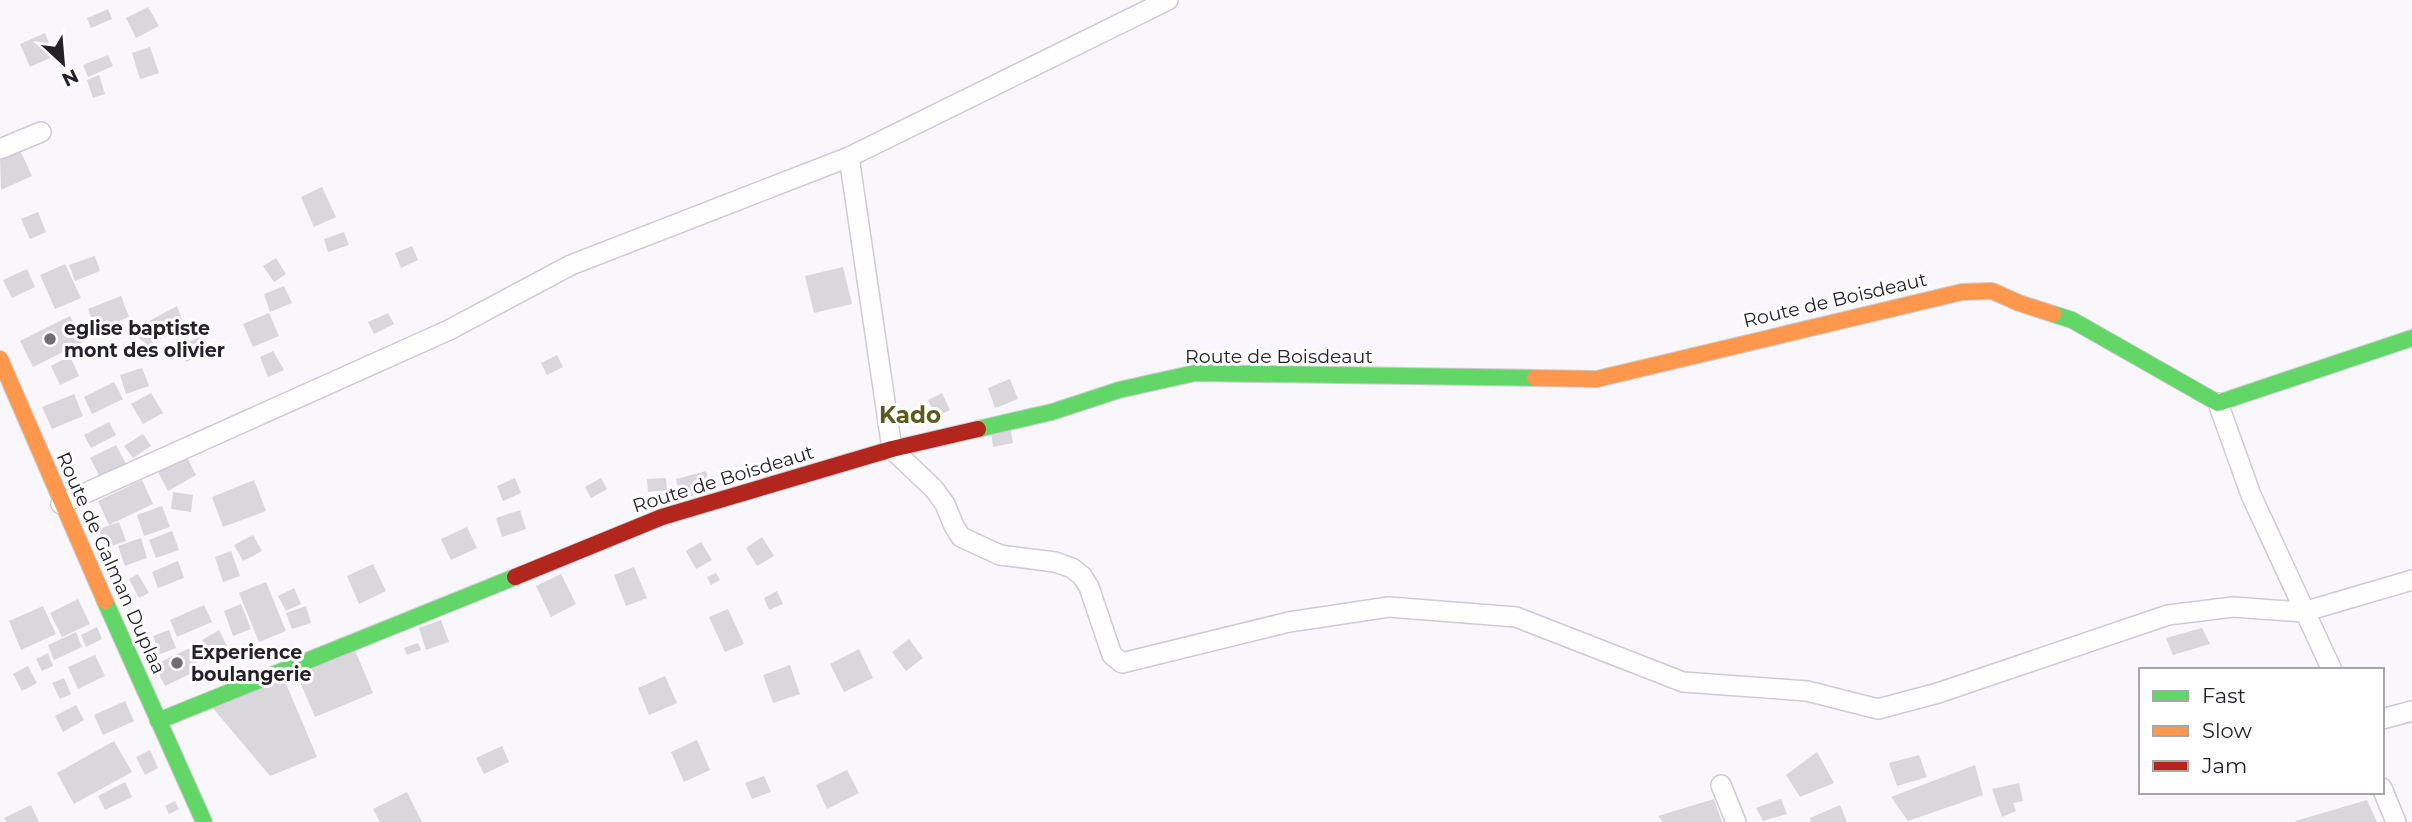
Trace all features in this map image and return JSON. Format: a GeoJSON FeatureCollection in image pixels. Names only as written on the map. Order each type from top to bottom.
{"type":"FeatureCollection","features":[{"type":"Feature","properties":{"kind":"street"},"geometry":{"type":"LineString","coordinates":[[61,505],[449,330],[571,265],[849,157],[1168,0]]}},
{"type":"Feature","properties":{"kind":"street"},"geometry":{"type":"LineString","coordinates":[[0,149],[41,132]]}},
{"type":"Feature","properties":{"kind":"street"},"geometry":{"type":"LineString","coordinates":[[849,157],[892,449],[934,489],[945,504],[961,537],[1000,555],[1055,562],[1072,568],[1082,576],[1089,587],[1112,654],[1122,663],[1289,622],[1389,607],[1516,617],[1684,682],[1807,691],[1878,709],[1938,693],[2168,615],[2233,607],[2303,612],[2412,580]]}},
{"type":"Feature","properties":{"kind":"street","name":"Route de Boisdeaut"},"geometry":{"type":"LineString","coordinates":[[158,721],[663,517],[892,449],[1052,412],[1119,390],[1195,373],[1597,379],[1962,292],[1992,291],[2072,320],[2218,403]]}},
{"type":"Feature","properties":{"kind":"street"},"geometry":{"type":"LineString","coordinates":[[2331,668],[2251,495],[2218,403],[2412,338]]}},
{"type":"Feature","properties":{"kind":"street","name":"Route de Galman Duplaa"},"geometry":{"type":"LineString","coordinates":[[0,359],[61,505],[204,822]]}},
{"type":"Feature","properties":{"kind":"street"},"geometry":{"type":"LineString","coordinates":[[2384,718],[2412,711]]}},
{"type":"Feature","properties":{"kind":"street"},"geometry":{"type":"LineString","coordinates":[[1721,785],[1736,822]]}},
{"type":"Feature","properties":{"kind":"street"},"geometry":{"type":"LineString","coordinates":[[2384,793],[2396,822]]}},
{"type":"Feature","properties":{"kind":"building"},"geometry":{"type":"Polygon","coordinates":[[[148,7],[159,26],[136,38],[126,18],[148,7]]]}},
{"type":"Feature","properties":{"kind":"building"},"geometry":{"type":"Polygon","coordinates":[[[108,9],[112,19],[91,28],[87,18],[108,9]]]}},
{"type":"Feature","properties":{"kind":"building"},"geometry":{"type":"Polygon","coordinates":[[[45,33],[54,56],[30,67],[20,44],[45,33]]]}},
{"type":"Feature","properties":{"kind":"building"},"geometry":{"type":"Polygon","coordinates":[[[150,47],[159,73],[140,79],[132,53],[150,47]]]}},
{"type":"Feature","properties":{"kind":"building"},"geometry":{"type":"Polygon","coordinates":[[[108,55],[113,66],[88,77],[83,65],[108,55]]]}},
{"type":"Feature","properties":{"kind":"building"},"geometry":{"type":"Polygon","coordinates":[[[99,75],[105,94],[93,98],[87,80],[99,75]]]}},
{"type":"Feature","properties":{"kind":"building"},"geometry":{"type":"Polygon","coordinates":[[[19,148],[32,176],[1,190],[0,157],[19,148]]]}},
{"type":"Feature","properties":{"kind":"building"},"geometry":{"type":"Polygon","coordinates":[[[322,187],[336,217],[314,227],[301,197],[322,187]]]}},
{"type":"Feature","properties":{"kind":"building"},"geometry":{"type":"Polygon","coordinates":[[[38,212],[46,232],[30,239],[21,219],[38,212]]]}},
{"type":"Feature","properties":{"kind":"building"},"geometry":{"type":"Polygon","coordinates":[[[344,232],[349,245],[328,252],[324,239],[344,232]]]}},
{"type":"Feature","properties":{"kind":"building"},"geometry":{"type":"Polygon","coordinates":[[[412,246],[418,260],[401,268],[395,253],[412,246]]]}},
{"type":"Feature","properties":{"kind":"building"},"geometry":{"type":"Polygon","coordinates":[[[95,256],[100,271],[75,281],[69,265],[95,256]]]}},
{"type":"Feature","properties":{"kind":"building"},"geometry":{"type":"Polygon","coordinates":[[[276,258],[286,274],[274,282],[263,266],[276,258]]]}},
{"type":"Feature","properties":{"kind":"building"},"geometry":{"type":"Polygon","coordinates":[[[65,264],[81,298],[55,309],[40,275],[65,264]]]}},
{"type":"Feature","properties":{"kind":"building"},"geometry":{"type":"Polygon","coordinates":[[[843,267],[852,304],[814,313],[805,276],[843,267]]]}},
{"type":"Feature","properties":{"kind":"building"},"geometry":{"type":"Polygon","coordinates":[[[27,269],[35,287],[12,298],[3,280],[27,269]]]}},
{"type":"Feature","properties":{"kind":"building"},"geometry":{"type":"Polygon","coordinates":[[[284,286],[292,303],[270,312],[264,294],[284,286]]]}},
{"type":"Feature","properties":{"kind":"building"},"geometry":{"type":"Polygon","coordinates":[[[121,296],[129,317],[96,330],[88,309],[121,296]]]}},
{"type":"Feature","properties":{"kind":"building"},"geometry":{"type":"Polygon","coordinates":[[[177,306],[185,327],[148,345],[139,338],[140,326],[177,306]]]}},
{"type":"Feature","properties":{"kind":"building"},"geometry":{"type":"Polygon","coordinates":[[[269,313],[279,336],[253,347],[243,324],[269,313]]]}},
{"type":"Feature","properties":{"kind":"building"},"geometry":{"type":"Polygon","coordinates":[[[388,313],[394,324],[374,334],[368,322],[388,313]]]}},
{"type":"Feature","properties":{"kind":"building"},"geometry":{"type":"Polygon","coordinates":[[[70,316],[83,342],[33,367],[20,341],[70,316]]]}},
{"type":"Feature","properties":{"kind":"building"},"geometry":{"type":"Polygon","coordinates":[[[200,337],[207,353],[186,362],[179,346],[200,337]]]}},
{"type":"Feature","properties":{"kind":"building"},"geometry":{"type":"Polygon","coordinates":[[[273,351],[284,370],[268,377],[260,357],[273,351]]]}},
{"type":"Feature","properties":{"kind":"building"},"geometry":{"type":"Polygon","coordinates":[[[557,355],[563,367],[547,375],[541,363],[557,355]]]}},
{"type":"Feature","properties":{"kind":"building"},"geometry":{"type":"Polygon","coordinates":[[[70,356],[79,376],[60,385],[51,366],[70,356]]]}},
{"type":"Feature","properties":{"kind":"building"},"geometry":{"type":"Polygon","coordinates":[[[142,368],[149,386],[126,394],[120,375],[142,368]]]}},
{"type":"Feature","properties":{"kind":"building"},"geometry":{"type":"Polygon","coordinates":[[[1010,379],[1018,399],[995,408],[988,388],[1010,379]]]}},
{"type":"Feature","properties":{"kind":"building"},"geometry":{"type":"Polygon","coordinates":[[[114,382],[123,399],[92,414],[84,397],[114,382]]]}},
{"type":"Feature","properties":{"kind":"building"},"geometry":{"type":"Polygon","coordinates":[[[151,393],[163,413],[143,424],[131,404],[151,393]]]}},
{"type":"Feature","properties":{"kind":"building"},"geometry":{"type":"Polygon","coordinates":[[[942,393],[950,410],[936,417],[928,400],[942,393]]]}},
{"type":"Feature","properties":{"kind":"building"},"geometry":{"type":"Polygon","coordinates":[[[74,394],[83,416],[52,429],[42,407],[74,394]]]}},
{"type":"Feature","properties":{"kind":"building"},"geometry":{"type":"Polygon","coordinates":[[[109,422],[116,435],[91,448],[84,435],[109,422]]]}},
{"type":"Feature","properties":{"kind":"building"},"geometry":{"type":"Polygon","coordinates":[[[1010,426],[1013,443],[993,447],[991,430],[1010,426]]]}},
{"type":"Feature","properties":{"kind":"building"},"geometry":{"type":"Polygon","coordinates":[[[143,434],[151,446],[133,458],[124,446],[143,434]]]}},
{"type":"Feature","properties":{"kind":"building"},"geometry":{"type":"Polygon","coordinates":[[[116,445],[129,469],[103,483],[90,458],[116,445]]]}},
{"type":"Feature","properties":{"kind":"building"},"geometry":{"type":"Polygon","coordinates":[[[186,456],[196,475],[168,491],[158,472],[186,456]]]}},
{"type":"Feature","properties":{"kind":"building"},"geometry":{"type":"Polygon","coordinates":[[[706,471],[712,490],[681,499],[676,479],[706,471]]]}},
{"type":"Feature","properties":{"kind":"building"},"geometry":{"type":"Polygon","coordinates":[[[515,478],[521,493],[503,501],[497,486],[515,478]]]}},
{"type":"Feature","properties":{"kind":"building"},"geometry":{"type":"Polygon","coordinates":[[[601,478],[607,489],[591,498],[585,487],[601,478]]]}},
{"type":"Feature","properties":{"kind":"building"},"geometry":{"type":"Polygon","coordinates":[[[666,478],[667,490],[648,492],[647,479],[666,478]]]}},
{"type":"Feature","properties":{"kind":"building"},"geometry":{"type":"Polygon","coordinates":[[[142,480],[153,504],[109,525],[98,501],[142,480]]]}},
{"type":"Feature","properties":{"kind":"building"},"geometry":{"type":"Polygon","coordinates":[[[254,480],[266,511],[223,527],[212,497],[254,480]]]}},
{"type":"Feature","properties":{"kind":"building"},"geometry":{"type":"Polygon","coordinates":[[[173,492],[193,495],[191,512],[171,509],[173,492]]]}},
{"type":"Feature","properties":{"kind":"building"},"geometry":{"type":"Polygon","coordinates":[[[162,506],[170,527],[144,536],[137,515],[162,506]]]}},
{"type":"Feature","properties":{"kind":"building"},"geometry":{"type":"Polygon","coordinates":[[[520,510],[526,529],[502,537],[496,518],[520,510]]]}},
{"type":"Feature","properties":{"kind":"building"},"geometry":{"type":"Polygon","coordinates":[[[119,522],[126,541],[106,548],[99,529],[119,522]]]}},
{"type":"Feature","properties":{"kind":"building"},"geometry":{"type":"Polygon","coordinates":[[[467,527],[477,548],[451,560],[441,539],[467,527]]]}},
{"type":"Feature","properties":{"kind":"building"},"geometry":{"type":"Polygon","coordinates":[[[172,531],[179,550],[156,558],[149,540],[172,531]]]}},
{"type":"Feature","properties":{"kind":"building"},"geometry":{"type":"Polygon","coordinates":[[[253,535],[262,551],[243,561],[234,545],[253,535]]]}},
{"type":"Feature","properties":{"kind":"building"},"geometry":{"type":"Polygon","coordinates":[[[762,537],[774,556],[757,566],[746,548],[762,537]]]}},
{"type":"Feature","properties":{"kind":"building"},"geometry":{"type":"Polygon","coordinates":[[[141,538],[147,558],[125,566],[118,546],[141,538]]]}},
{"type":"Feature","properties":{"kind":"building"},"geometry":{"type":"Polygon","coordinates":[[[701,542],[712,560],[696,569],[686,551],[701,542]]]}},
{"type":"Feature","properties":{"kind":"building"},"geometry":{"type":"Polygon","coordinates":[[[231,551],[240,576],[223,582],[215,557],[231,551]]]}},
{"type":"Feature","properties":{"kind":"building"},"geometry":{"type":"Polygon","coordinates":[[[178,561],[184,578],[158,588],[152,572],[178,561]]]}},
{"type":"Feature","properties":{"kind":"building"},"geometry":{"type":"Polygon","coordinates":[[[373,564],[386,591],[359,604],[347,576],[373,564]]]}},
{"type":"Feature","properties":{"kind":"building"},"geometry":{"type":"Polygon","coordinates":[[[634,567],[647,598],[626,606],[614,575],[634,567]]]}},
{"type":"Feature","properties":{"kind":"building"},"geometry":{"type":"Polygon","coordinates":[[[716,573],[720,580],[711,585],[707,577],[716,573]]]}},
{"type":"Feature","properties":{"kind":"building"},"geometry":{"type":"Polygon","coordinates":[[[138,574],[149,593],[139,598],[129,579],[138,574]]]}},
{"type":"Feature","properties":{"kind":"building"},"geometry":{"type":"Polygon","coordinates":[[[561,574],[576,604],[551,617],[536,586],[561,574]]]}},
{"type":"Feature","properties":{"kind":"building"},"geometry":{"type":"Polygon","coordinates":[[[266,582],[286,631],[259,642],[239,593],[266,582]]]}},
{"type":"Feature","properties":{"kind":"building"},"geometry":{"type":"Polygon","coordinates":[[[294,588],[301,604],[286,611],[278,596],[294,588]]]}},
{"type":"Feature","properties":{"kind":"building"},"geometry":{"type":"Polygon","coordinates":[[[777,591],[783,604],[769,610],[764,598],[777,591]]]}},
{"type":"Feature","properties":{"kind":"building"},"geometry":{"type":"Polygon","coordinates":[[[78,599],[90,624],[62,637],[50,613],[78,599]]]}},
{"type":"Feature","properties":{"kind":"building"},"geometry":{"type":"Polygon","coordinates":[[[241,604],[251,629],[233,636],[224,611],[241,604]]]}},
{"type":"Feature","properties":{"kind":"building"},"geometry":{"type":"Polygon","coordinates":[[[204,605],[212,622],[177,637],[170,620],[204,605]]]}},
{"type":"Feature","properties":{"kind":"building"},"geometry":{"type":"Polygon","coordinates":[[[43,606],[56,634],[21,650],[9,621],[43,606]]]}},
{"type":"Feature","properties":{"kind":"building"},"geometry":{"type":"Polygon","coordinates":[[[306,606],[311,623],[292,629],[286,613],[306,606]]]}},
{"type":"Feature","properties":{"kind":"building"},"geometry":{"type":"Polygon","coordinates":[[[728,609],[744,644],[725,652],[709,617],[728,609]]]}},
{"type":"Feature","properties":{"kind":"building"},"geometry":{"type":"Polygon","coordinates":[[[441,620],[449,642],[426,650],[419,628],[441,620]]]}},
{"type":"Feature","properties":{"kind":"building"},"geometry":{"type":"Polygon","coordinates":[[[97,627],[102,639],[86,647],[81,635],[97,627]]]}},
{"type":"Feature","properties":{"kind":"building"},"geometry":{"type":"Polygon","coordinates":[[[2202,628],[2210,644],[2173,655],[2166,638],[2202,628]]]}},
{"type":"Feature","properties":{"kind":"building"},"geometry":{"type":"Polygon","coordinates":[[[169,630],[176,648],[160,654],[153,636],[169,630]]]}},
{"type":"Feature","properties":{"kind":"building"},"geometry":{"type":"Polygon","coordinates":[[[219,630],[227,646],[210,655],[202,640],[219,630]]]}},
{"type":"Feature","properties":{"kind":"building"},"geometry":{"type":"Polygon","coordinates":[[[76,632],[82,647],[54,660],[48,645],[76,632]]]}},
{"type":"Feature","properties":{"kind":"building"},"geometry":{"type":"Polygon","coordinates":[[[909,639],[923,658],[906,671],[892,652],[909,639]]]}},
{"type":"Feature","properties":{"kind":"building"},"geometry":{"type":"Polygon","coordinates":[[[418,643],[421,650],[407,655],[404,648],[418,643]]]}},
{"type":"Feature","properties":{"kind":"building"},"geometry":{"type":"Polygon","coordinates":[[[190,648],[200,669],[165,686],[154,665],[190,648]]]}},
{"type":"Feature","properties":{"kind":"building"},"geometry":{"type":"Polygon","coordinates":[[[354,648],[373,693],[315,717],[296,672],[354,648]]]}},
{"type":"Feature","properties":{"kind":"building"},"geometry":{"type":"Polygon","coordinates":[[[859,649],[873,678],[844,692],[830,664],[859,649]]]}},
{"type":"Feature","properties":{"kind":"building"},"geometry":{"type":"Polygon","coordinates":[[[48,653],[53,666],[42,671],[36,659],[48,653]]]}},
{"type":"Feature","properties":{"kind":"building"},"geometry":{"type":"Polygon","coordinates":[[[95,655],[105,676],[78,689],[68,667],[95,655]]]}},
{"type":"Feature","properties":{"kind":"building"},"geometry":{"type":"Polygon","coordinates":[[[790,665],[800,694],[773,703],[763,675],[790,665]]]}},
{"type":"Feature","properties":{"kind":"building"},"geometry":{"type":"Polygon","coordinates":[[[28,666],[37,683],[22,691],[13,674],[28,666]]]}},
{"type":"Feature","properties":{"kind":"building"},"geometry":{"type":"Polygon","coordinates":[[[665,676],[677,703],[649,715],[638,688],[665,676]]]}},
{"type":"Feature","properties":{"kind":"building"},"geometry":{"type":"Polygon","coordinates":[[[64,678],[71,694],[60,699],[52,683],[64,678]]]}},
{"type":"Feature","properties":{"kind":"building"},"geometry":{"type":"Polygon","coordinates":[[[284,679],[317,757],[270,776],[212,707],[284,679]]]}},
{"type":"Feature","properties":{"kind":"building"},"geometry":{"type":"Polygon","coordinates":[[[125,701],[134,721],[103,735],[94,715],[125,701]]]}},
{"type":"Feature","properties":{"kind":"building"},"geometry":{"type":"Polygon","coordinates":[[[76,705],[84,720],[63,732],[55,716],[76,705]]]}},
{"type":"Feature","properties":{"kind":"building"},"geometry":{"type":"Polygon","coordinates":[[[697,740],[710,770],[684,782],[671,752],[697,740]]]}},
{"type":"Feature","properties":{"kind":"building"},"geometry":{"type":"Polygon","coordinates":[[[114,741],[132,772],[74,804],[57,773],[114,741]]]}},
{"type":"Feature","properties":{"kind":"building"},"geometry":{"type":"Polygon","coordinates":[[[502,746],[509,762],[484,774],[476,758],[502,746]]]}},
{"type":"Feature","properties":{"kind":"building"},"geometry":{"type":"Polygon","coordinates":[[[150,750],[158,768],[145,775],[136,757],[150,750]]]}},
{"type":"Feature","properties":{"kind":"building"},"geometry":{"type":"Polygon","coordinates":[[[1817,752],[1834,783],[1800,797],[1786,775],[1817,752]]]}},
{"type":"Feature","properties":{"kind":"building"},"geometry":{"type":"Polygon","coordinates":[[[1919,755],[1927,777],[1897,786],[1889,763],[1919,755]]]}},
{"type":"Feature","properties":{"kind":"building"},"geometry":{"type":"Polygon","coordinates":[[[1975,765],[1983,795],[1908,821],[1891,797],[1975,765]]]}},
{"type":"Feature","properties":{"kind":"building"},"geometry":{"type":"Polygon","coordinates":[[[847,770],[859,793],[827,809],[816,785],[847,770]]]}},
{"type":"Feature","properties":{"kind":"building"},"geometry":{"type":"Polygon","coordinates":[[[764,776],[771,792],[752,799],[745,783],[764,776]]]}},
{"type":"Feature","properties":{"kind":"building"},"geometry":{"type":"Polygon","coordinates":[[[125,782],[132,797],[105,810],[98,796],[125,782]]]}},
{"type":"Feature","properties":{"kind":"building"},"geometry":{"type":"Polygon","coordinates":[[[2019,783],[2023,801],[2013,803],[2016,811],[2002,817],[1992,789],[2019,783]]]}},
{"type":"Feature","properties":{"kind":"building"},"geometry":{"type":"Polygon","coordinates":[[[407,792],[422,822],[380,822],[373,809],[407,792]]]}},
{"type":"Feature","properties":{"kind":"building"},"geometry":{"type":"Polygon","coordinates":[[[1714,799],[1722,822],[1663,822],[1658,816],[1714,799]]]}},
{"type":"Feature","properties":{"kind":"building"},"geometry":{"type":"Polygon","coordinates":[[[1781,799],[1787,814],[1763,821],[1756,808],[1781,799]]]}},
{"type":"Feature","properties":{"kind":"building"},"geometry":{"type":"Polygon","coordinates":[[[2367,800],[2377,822],[2295,822],[2295,821],[2367,800]]]}},
{"type":"Feature","properties":{"kind":"building"},"geometry":{"type":"Polygon","coordinates":[[[175,801],[179,809],[169,814],[165,806],[175,801]]]}},
{"type":"Feature","properties":{"kind":"building"},"geometry":{"type":"Polygon","coordinates":[[[31,805],[39,822],[6,822],[4,818],[31,805]]]}},
{"type":"Feature","properties":{"kind":"building"},"geometry":{"type":"Polygon","coordinates":[[[1840,805],[1847,822],[1811,822],[1810,818],[1840,805]]]}},
{"type":"Feature","properties":{"kind":"traffic: fast"},"geometry":{"type":"LineString","coordinates":[[2053,314],[2072,320],[2218,403],[2412,338]]}},
{"type":"Feature","properties":{"kind":"traffic: fast"},"geometry":{"type":"LineString","coordinates":[[978,429],[1052,412],[1119,390],[1195,373],[1535,378]]}},
{"type":"Feature","properties":{"kind":"traffic: fast"},"geometry":{"type":"LineString","coordinates":[[158,721],[515,577]]}},
{"type":"Feature","properties":{"kind":"traffic: fast"},"geometry":{"type":"LineString","coordinates":[[105,601],[204,822]]}},
{"type":"Feature","properties":{"kind":"traffic: slow"},"geometry":{"type":"LineString","coordinates":[[1535,378],[1597,379],[1962,292],[1992,291],[2053,314]]}},
{"type":"Feature","properties":{"kind":"traffic: slow"},"geometry":{"type":"LineString","coordinates":[[0,359],[105,601]]}},
{"type":"Feature","properties":{"kind":"traffic: jam"},"geometry":{"type":"LineString","coordinates":[[515,577],[662,517],[892,449],[978,429]]}},
{"type":"Feature","properties":{"kind":"place","name":"eglise baptiste mont des olivier"},"geometry":{"type":"Point","coordinates":[50,339]}},
{"type":"Feature","properties":{"kind":"place","name":"Experience boulangerie"},"geometry":{"type":"Point","coordinates":[177,663]}},
{"type":"Feature","properties":{"kind":"district","name":"Kado"},"geometry":{"type":"Point","coordinates":[910,415]}}]}
